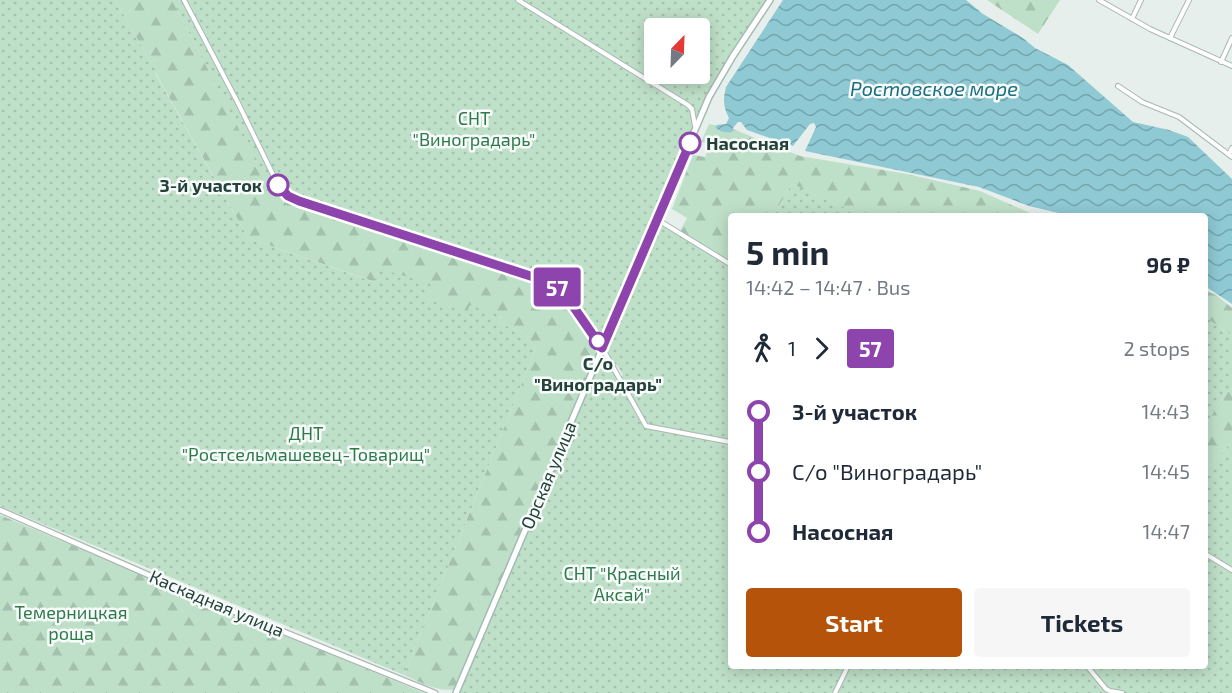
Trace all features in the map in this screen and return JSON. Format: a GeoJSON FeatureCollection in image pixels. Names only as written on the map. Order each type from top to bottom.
{"type":"FeatureCollection","features":[{"type":"Feature","properties":{"kind":"main road","name":"Орская улица"},"geometry":{"type":"LineString","coordinates":[[456,693],[718,80],[770,0]]}},
{"type":"Feature","properties":{"kind":"street"},"geometry":{"type":"LineString","coordinates":[[184,0],[278,185],[288,196],[549,282],[564,293],[602,348],[646,426],[728,442]]}},
{"type":"Feature","properties":{"kind":"street"},"geometry":{"type":"LineString","coordinates":[[518,0],[688,105],[692,109],[696,130]]}},
{"type":"Feature","properties":{"kind":"street"},"geometry":{"type":"LineString","coordinates":[[1099,0],[1170,38],[1232,66]]}},
{"type":"Feature","properties":{"kind":"street"},"geometry":{"type":"LineString","coordinates":[[1132,19],[1141,0]]}},
{"type":"Feature","properties":{"kind":"street"},"geometry":{"type":"LineString","coordinates":[[1170,38],[1189,0]]}},
{"type":"Feature","properties":{"kind":"street"},"geometry":{"type":"LineString","coordinates":[[1221,62],[1232,38]]}},
{"type":"Feature","properties":{"kind":"street"},"geometry":{"type":"LineString","coordinates":[[1118,86],[1142,102],[1179,117],[1230,155],[1232,148]]}},
{"type":"Feature","properties":{"kind":"street"},"geometry":{"type":"LineString","coordinates":[[658,220],[728,263]]}},
{"type":"Feature","properties":{"kind":"street","name":"Каскадная улица"},"geometry":{"type":"LineString","coordinates":[[0,510],[215,604],[435,693]]}},
{"type":"Feature","properties":{"kind":"street"},"geometry":{"type":"LineString","coordinates":[[1208,555],[1232,570]]}},
{"type":"Feature","properties":{"kind":"street"},"geometry":{"type":"LineString","coordinates":[[835,693],[847,669]]}},
{"type":"Feature","properties":{"kind":"street"},"geometry":{"type":"LineString","coordinates":[[1089,669],[1110,692],[1122,693]]}},
{"type":"Feature","properties":{"kind":"green space","name":"ДНТ \"Ростсельмашевец-Товарищ\""},"geometry":{"type":"Polygon","coordinates":[[[0,0],[115,0],[150,61],[156,59],[161,70],[155,73],[248,238],[374,282],[380,269],[433,284],[427,299],[467,312],[470,305],[501,315],[498,323],[522,332],[536,348],[404,675],[0,506],[0,0]]]}},
{"type":"Feature","properties":{"kind":"green space"},"geometry":{"type":"Polygon","coordinates":[[[115,0],[172,0],[270,188],[284,201],[303,209],[551,286],[566,300],[598,352],[455,689],[436,688],[404,675],[536,348],[522,332],[498,323],[501,316],[470,306],[468,313],[427,299],[432,284],[375,282],[248,238],[155,72],[156,59],[150,61],[115,0]]]}},
{"type":"Feature","properties":{"kind":"green space","name":"СНТ \"Виноградарь\""},"geometry":{"type":"Polygon","coordinates":[[[172,0],[768,0],[709,92],[598,352],[566,300],[551,286],[303,209],[284,201],[270,189],[172,0]]]}},
{"type":"Feature","properties":{"kind":"green space"},"geometry":{"type":"Polygon","coordinates":[[[987,0],[1060,0],[1038,34],[987,0]]]}},
{"type":"Feature","properties":{"kind":"green space"},"geometry":{"type":"Polygon","coordinates":[[[709,124],[733,129],[800,156],[907,174],[980,191],[1030,213],[855,213],[792,184],[775,213],[728,213],[728,263],[679,233],[687,218],[672,209],[693,155],[705,157],[711,144],[701,142],[709,124]]]}},
{"type":"Feature","properties":{"kind":"green space"},"geometry":{"type":"Polygon","coordinates":[[[792,184],[857,213],[775,213],[792,184]]]}},
{"type":"Feature","properties":{"kind":"green space","name":"СНТ \"Красный Аксай\""},"geometry":{"type":"Polygon","coordinates":[[[659,221],[728,263],[728,669],[1208,669],[1208,469],[1232,441],[1232,693],[459,693],[600,352],[617,379],[623,375],[617,365],[614,368],[606,355],[608,351],[605,350],[659,221]]]}},
{"type":"Feature","properties":{"kind":"green space"},"geometry":{"type":"Polygon","coordinates":[[[1208,292],[1232,308],[1232,336],[1208,319],[1208,292]]]}},
{"type":"Feature","properties":{"kind":"green space"},"geometry":{"type":"Polygon","coordinates":[[[1208,319],[1232,336],[1232,388],[1224,395],[1208,421],[1208,319]]]}},
{"type":"Feature","properties":{"kind":"green space"},"geometry":{"type":"Polygon","coordinates":[[[1232,388],[1232,441],[1208,469],[1208,421],[1224,395],[1232,388]]]}},
{"type":"Feature","properties":{"kind":"green space","name":"Темерницкая роща"},"geometry":{"type":"Polygon","coordinates":[[[0,515],[424,693],[0,693],[0,515]]]}},
{"type":"Feature","properties":{"kind":"water","name":"Ростовское море"},"geometry":{"type":"Polygon","coordinates":[[[783,0],[966,0],[1035,48],[1068,65],[1133,122],[1188,137],[1232,179],[1232,304],[1208,288],[1208,213],[1058,213],[1029,206],[979,187],[805,151],[816,127],[814,123],[810,124],[793,146],[747,130],[741,122],[738,122],[732,132],[725,132],[715,127],[726,124],[729,118],[724,103],[726,87],[783,0]]]}},
{"type":"Feature","properties":{"kind":"bus line","name":"57"},"geometry":{"type":"LineString","coordinates":[[278,185],[288,196],[299,201],[549,282],[564,293],[602,348],[690,143]]}},
{"type":"Feature","properties":{"kind":"place","name":"Насосная"},"geometry":{"type":"Point","coordinates":[690,143]}},
{"type":"Feature","properties":{"kind":"place","name":"3-й участок"},"geometry":{"type":"Point","coordinates":[278,185]}},
{"type":"Feature","properties":{"kind":"place","name":"С/о \"Виноградарь\""},"geometry":{"type":"Point","coordinates":[598,341]}}]}
